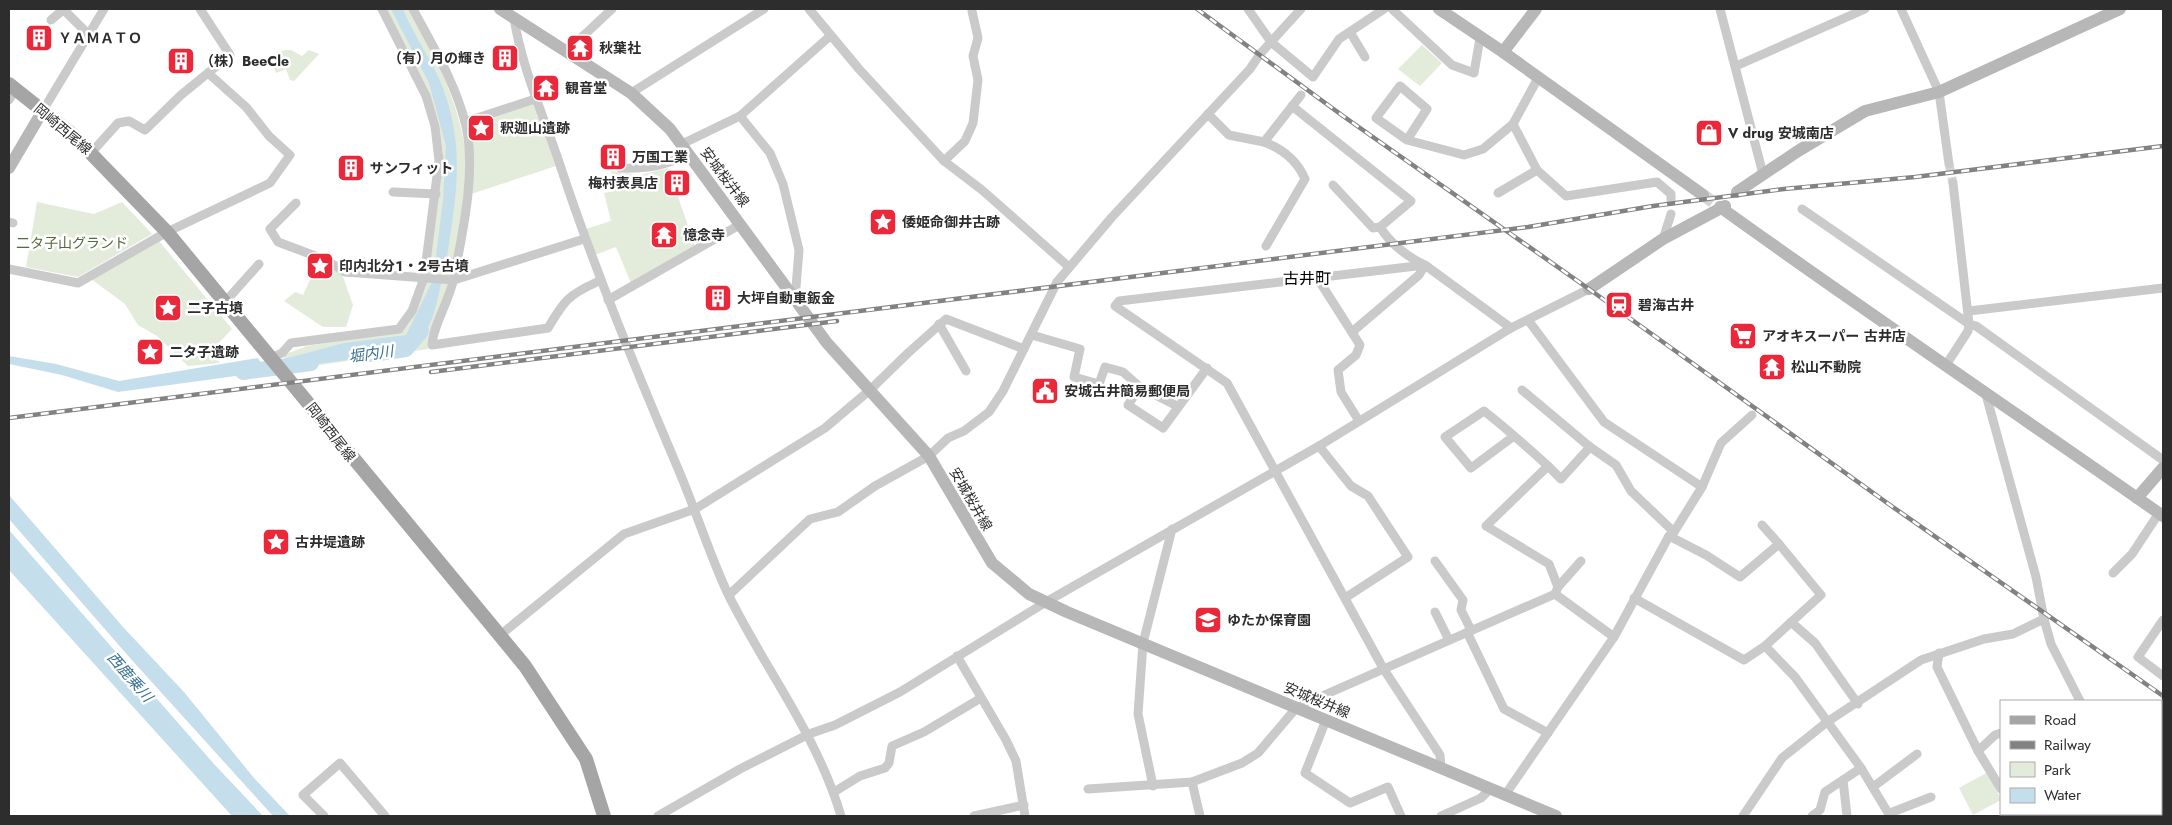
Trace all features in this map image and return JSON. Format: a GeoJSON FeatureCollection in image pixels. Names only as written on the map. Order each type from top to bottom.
{"type":"FeatureCollection","features":[{"type":"Feature","properties":{"kind":"main road","name":"岡崎西尾線"},"geometry":{"type":"LineString","coordinates":[[11,91],[73,135],[167,232],[525,666],[586,759],[604,816]]}},
{"type":"Feature","properties":{"kind":"street"},"geometry":{"type":"LineString","coordinates":[[51,20],[64,9],[89,34]]}},
{"type":"Feature","properties":{"kind":"street"},"geometry":{"type":"LineString","coordinates":[[9,168],[104,9]]}},
{"type":"Feature","properties":{"kind":"street"},"geometry":{"type":"LineString","coordinates":[[91,153],[118,123],[129,121],[145,130],[230,55],[200,9]]}},
{"type":"Feature","properties":{"kind":"street"},"geometry":{"type":"LineString","coordinates":[[276,364],[282,353],[291,343],[399,329],[412,312],[424,278],[439,160],[435,126],[413,67],[382,9]]}},
{"type":"Feature","properties":{"kind":"street"},"geometry":{"type":"LineString","coordinates":[[413,9],[434,46],[465,122],[470,161],[454,280],[443,313],[432,337],[432,345],[548,328],[565,301],[574,292],[597,282]]}},
{"type":"Feature","properties":{"kind":"street","name":"安城桜井線"},"geometry":{"type":"LineString","coordinates":[[500,9],[631,93],[653,112],[686,149],[827,343],[929,456],[992,563],[1019,588],[1046,602],[1556,816]]}},
{"type":"Feature","properties":{"kind":"street"},"geometry":{"type":"LineString","coordinates":[[566,52],[612,9]]}},
{"type":"Feature","properties":{"kind":"street"},"geometry":{"type":"LineString","coordinates":[[631,93],[764,9]]}},
{"type":"Feature","properties":{"kind":"street"},"geometry":{"type":"LineString","coordinates":[[809,9],[830,36],[900,115],[944,161],[982,190],[1069,267]]}},
{"type":"Feature","properties":{"kind":"street"},"geometry":{"type":"LineString","coordinates":[[1248,9],[1271,42],[1313,77],[1339,39],[1384,9]]}},
{"type":"Feature","properties":{"kind":"street"},"geometry":{"type":"LineString","coordinates":[[729,595],[810,519],[838,512],[875,486],[929,456],[948,438],[964,431],[989,412],[1003,391],[1058,282],[1069,267],[1301,9]]}},
{"type":"Feature","properties":{"kind":"street"},"geometry":{"type":"LineString","coordinates":[[1392,9],[1452,65],[1474,73],[1480,38]]}},
{"type":"Feature","properties":{"kind":"street"},"geometry":{"type":"LineString","coordinates":[[1439,9],[1503,52],[1703,195]]}},
{"type":"Feature","properties":{"kind":"street"},"geometry":{"type":"LineString","coordinates":[[1503,52],[1536,9]]}},
{"type":"Feature","properties":{"kind":"street"},"geometry":{"type":"LineString","coordinates":[[1720,9],[1763,174]]}},
{"type":"Feature","properties":{"kind":"street"},"geometry":{"type":"LineString","coordinates":[[1736,66],[1865,9]]}},
{"type":"Feature","properties":{"kind":"street"},"geometry":{"type":"LineString","coordinates":[[1901,9],[1940,92],[1949,164]]}},
{"type":"Feature","properties":{"kind":"street"},"geometry":{"type":"LineString","coordinates":[[1737,192],[1865,111],[1940,92],[2120,9]]}},
{"type":"Feature","properties":{"kind":"street"},"geometry":{"type":"LineString","coordinates":[[944,161],[965,141],[973,123],[978,80],[973,56],[978,38],[972,11]]}},
{"type":"Feature","properties":{"kind":"street"},"geometry":{"type":"LineString","coordinates":[[514,18],[518,42],[584,239],[695,509],[714,564],[729,595],[809,734],[834,792],[841,816]]}},
{"type":"Feature","properties":{"kind":"street"},"geometry":{"type":"LineString","coordinates":[[1350,32],[1365,57]]}},
{"type":"Feature","properties":{"kind":"street"},"geometry":{"type":"LineString","coordinates":[[620,168],[647,169],[671,163],[686,149],[740,116],[830,36]]}},
{"type":"Feature","properties":{"kind":"street"},"geometry":{"type":"LineString","coordinates":[[9,268],[78,283],[167,232],[270,183],[290,155],[270,136],[246,107],[208,74]]}},
{"type":"Feature","properties":{"kind":"street"},"geometry":{"type":"LineString","coordinates":[[1407,140],[1426,109],[1400,86],[1376,118],[1407,140],[1464,155],[1483,149],[1513,124],[1538,78]]}},
{"type":"Feature","properties":{"kind":"street"},"geometry":{"type":"LineString","coordinates":[[1264,142],[1300,95]]}},
{"type":"Feature","properties":{"kind":"street"},"geometry":{"type":"LineString","coordinates":[[465,122],[538,98]]}},
{"type":"Feature","properties":{"kind":"street"},"geometry":{"type":"LineString","coordinates":[[1292,106],[1410,201],[1380,226],[1373,228],[1333,185]]}},
{"type":"Feature","properties":{"kind":"street"},"geometry":{"type":"LineString","coordinates":[[1208,114],[1229,135],[1264,142],[1278,147],[1299,165],[1305,179],[1266,246]]}},
{"type":"Feature","properties":{"kind":"street"},"geometry":{"type":"LineString","coordinates":[[740,116],[770,153],[783,184],[800,250],[796,300]]}},
{"type":"Feature","properties":{"kind":"street"},"geometry":{"type":"LineString","coordinates":[[1513,124],[1538,170],[1566,196],[1657,182],[1671,194],[1671,201]]}},
{"type":"Feature","properties":{"kind":"street"},"geometry":{"type":"LineString","coordinates":[[1498,193],[1538,170]]}},
{"type":"Feature","properties":{"kind":"street"},"geometry":{"type":"LineString","coordinates":[[1946,365],[1968,331],[1969,324],[1969,311],[1952,183]]}},
{"type":"Feature","properties":{"kind":"street"},"geometry":{"type":"LineString","coordinates":[[393,192],[436,194]]}},
{"type":"Feature","properties":{"kind":"street"},"geometry":{"type":"LineString","coordinates":[[296,203],[270,229],[278,242],[326,260],[345,272],[454,280],[584,239]]}},
{"type":"Feature","properties":{"kind":"street"},"geometry":{"type":"LineString","coordinates":[[658,816],[740,769],[809,734],[835,725],[900,692],[1046,602],[1319,446],[1511,328],[1589,289],[1663,239],[1722,207],[1839,292],[1985,391],[2161,515],[2132,554],[2113,573]]}},
{"type":"Feature","properties":{"kind":"street"},"geometry":{"type":"LineString","coordinates":[[1802,209],[1969,324],[1976,326],[2163,460]]}},
{"type":"Feature","properties":{"kind":"street"},"geometry":{"type":"LineString","coordinates":[[1663,239],[1671,214]]}},
{"type":"Feature","properties":{"kind":"street"},"geometry":{"type":"LineString","coordinates":[[608,300],[741,224]]}},
{"type":"Feature","properties":{"kind":"street"},"geometry":{"type":"LineString","coordinates":[[1380,226],[1387,237],[1414,260],[1425,265],[1511,328]]}},
{"type":"Feature","properties":{"kind":"street"},"geometry":{"type":"LineString","coordinates":[[225,302],[259,264]]}},
{"type":"Feature","properties":{"kind":"street"},"geometry":{"type":"LineString","coordinates":[[1425,265],[1318,280],[1119,301],[1116,303],[1116,309],[1227,383],[1383,668],[1440,755],[1441,768]]}},
{"type":"Feature","properties":{"kind":"street"},"geometry":{"type":"LineString","coordinates":[[1352,332],[1419,275],[1425,265]]}},
{"type":"Feature","properties":{"kind":"street"},"geometry":{"type":"LineString","coordinates":[[1318,280],[1360,346],[1356,355],[1338,370],[1341,392],[1359,421]]}},
{"type":"Feature","properties":{"kind":"street"},"geometry":{"type":"LineString","coordinates":[[1969,311],[2163,288]]}},
{"type":"Feature","properties":{"kind":"street"},"geometry":{"type":"LineString","coordinates":[[499,636],[624,534],[695,509],[825,428],[870,390],[946,319],[1024,348]]}},
{"type":"Feature","properties":{"kind":"street"},"geometry":{"type":"LineString","coordinates":[[1528,320],[1604,422],[1702,487]]}},
{"type":"Feature","properties":{"kind":"street"},"geometry":{"type":"LineString","coordinates":[[939,324],[966,371]]}},
{"type":"Feature","properties":{"kind":"street"},"geometry":{"type":"LineString","coordinates":[[1032,335],[1080,349],[1074,377],[1100,384],[1105,366],[1123,372],[1140,387],[1178,406]]}},
{"type":"Feature","properties":{"kind":"street"},"geometry":{"type":"LineString","coordinates":[[1140,387],[1128,406],[1163,428],[1207,368]]}},
{"type":"Feature","properties":{"kind":"street"},"geometry":{"type":"LineString","coordinates":[[1522,390],[1590,447],[1616,465],[1631,491],[1671,534],[1706,554],[1740,578],[1779,544]]}},
{"type":"Feature","properties":{"kind":"street"},"geometry":{"type":"LineString","coordinates":[[1985,391],[2036,577],[2051,644],[2079,700]]}},
{"type":"Feature","properties":{"kind":"street"},"geometry":{"type":"LineString","coordinates":[[1514,436],[1471,468],[1446,437],[1484,411],[1514,436],[1548,466],[1561,479],[1590,447]]}},
{"type":"Feature","properties":{"kind":"street"},"geometry":{"type":"LineString","coordinates":[[1505,795],[1614,637],[1671,534],[1702,487],[1721,443],[1752,416]]}},
{"type":"Feature","properties":{"kind":"street"},"geometry":{"type":"LineString","coordinates":[[1319,446],[1351,486],[1368,496],[1408,557],[1345,598]]}},
{"type":"Feature","properties":{"kind":"street"},"geometry":{"type":"LineString","coordinates":[[1548,466],[1486,526],[1549,564],[1556,591],[1614,637]]}},
{"type":"Feature","properties":{"kind":"street"},"geometry":{"type":"LineString","coordinates":[[2137,498],[2163,468]]}},
{"type":"Feature","properties":{"kind":"street"},"geometry":{"type":"LineString","coordinates":[[1634,598],[1744,660],[1766,646],[1821,595],[1762,526]]}},
{"type":"Feature","properties":{"kind":"street"},"geometry":{"type":"LineString","coordinates":[[1153,786],[1138,714],[1143,643],[1172,529]]}},
{"type":"Feature","properties":{"kind":"street"},"geometry":{"type":"LineString","coordinates":[[1435,561],[1463,600],[1461,610],[1504,709],[1548,733]]}},
{"type":"Feature","properties":{"kind":"street"},"geometry":{"type":"LineString","coordinates":[[1088,789],[1192,782],[1242,762],[1258,753],[1297,707],[1556,591],[1581,561]]}},
{"type":"Feature","properties":{"kind":"street"},"geometry":{"type":"LineString","coordinates":[[1435,612],[1449,640]]}},
{"type":"Feature","properties":{"kind":"street"},"geometry":{"type":"LineString","coordinates":[[1743,816],[1782,758],[1827,722],[1858,704],[1921,660],[1984,639],[2013,634],[2044,619]]}},
{"type":"Feature","properties":{"kind":"street"},"geometry":{"type":"LineString","coordinates":[[2163,620],[2138,658],[2163,676]]}},
{"type":"Feature","properties":{"kind":"street"},"geometry":{"type":"LineString","coordinates":[[1791,622],[1815,642],[1858,704]]}},
{"type":"Feature","properties":{"kind":"street"},"geometry":{"type":"LineString","coordinates":[[1766,646],[1795,676],[1861,768],[1890,815],[1931,797]]}},
{"type":"Feature","properties":{"kind":"street"},"geometry":{"type":"LineString","coordinates":[[1939,653],[1937,667],[1978,751],[2000,787]]}},
{"type":"Feature","properties":{"kind":"street"},"geometry":{"type":"LineString","coordinates":[[957,656],[1006,740],[1016,761],[1025,816]]}},
{"type":"Feature","properties":{"kind":"street"},"geometry":{"type":"LineString","coordinates":[[834,792],[860,776],[885,768],[889,764],[892,746],[924,732],[981,698]]}},
{"type":"Feature","properties":{"kind":"street"},"geometry":{"type":"LineString","coordinates":[[1326,720],[1305,773],[1350,803],[1388,787],[1402,816]]}},
{"type":"Feature","properties":{"kind":"street"},"geometry":{"type":"LineString","coordinates":[[1978,751],[1995,735],[2000,733]]}},
{"type":"Feature","properties":{"kind":"street"},"geometry":{"type":"LineString","coordinates":[[1873,787],[1917,754]]}},
{"type":"Feature","properties":{"kind":"street"},"geometry":{"type":"LineString","coordinates":[[324,816],[303,795],[340,763],[385,816]]}},
{"type":"Feature","properties":{"kind":"street"},"geometry":{"type":"LineString","coordinates":[[1812,816],[1820,810],[1825,792],[1861,768]]}},
{"type":"Feature","properties":{"kind":"street"},"geometry":{"type":"LineString","coordinates":[[1842,780],[1847,816]]}},
{"type":"Feature","properties":{"kind":"street"},"geometry":{"type":"LineString","coordinates":[[1192,782],[1200,816]]}},
{"type":"Feature","properties":{"kind":"street"},"geometry":{"type":"LineString","coordinates":[[1441,816],[1481,798],[1490,788]]}},
{"type":"Feature","properties":{"kind":"street"},"geometry":{"type":"LineString","coordinates":[[974,816],[1024,805]]}},
{"type":"Feature","properties":{"kind":"green space"},"geometry":{"type":"Polygon","coordinates":[[[386,9],[409,9],[451,94],[462,130],[466,163],[464,194],[460,226],[449,276],[437,318],[428,336],[428,349],[293,369],[283,355],[307,346],[403,331],[411,321],[426,287],[443,154],[439,122],[427,88],[386,9]]]}},
{"type":"Feature","properties":{"kind":"green space"},"geometry":{"type":"Polygon","coordinates":[[[584,37],[595,48],[583,57],[573,52],[584,37]]]}},
{"type":"Feature","properties":{"kind":"green space"},"geometry":{"type":"Polygon","coordinates":[[[1422,45],[1442,63],[1420,86],[1398,69],[1422,45]]]}},
{"type":"Feature","properties":{"kind":"green space"},"geometry":{"type":"Polygon","coordinates":[[[284,50],[291,50],[302,56],[309,50],[319,54],[294,81],[290,80],[286,69],[276,73],[271,57],[284,50]]]}},
{"type":"Feature","properties":{"kind":"green space"},"geometry":{"type":"Polygon","coordinates":[[[535,101],[556,166],[471,194],[470,127],[473,123],[535,101]]]}},
{"type":"Feature","properties":{"kind":"green space"},"geometry":{"type":"Polygon","coordinates":[[[668,168],[695,246],[631,283],[616,247],[595,255],[586,229],[611,221],[604,193],[615,191],[611,171],[640,175],[668,168]]]}},
{"type":"Feature","properties":{"kind":"green space","name":"二タ子山グランド"},"geometry":{"type":"Polygon","coordinates":[[[37,202],[94,214],[122,202],[152,234],[78,277],[26,267],[37,202]]]}},
{"type":"Feature","properties":{"kind":"green space","name":"二子古墳"},"geometry":{"type":"Polygon","coordinates":[[[159,241],[232,329],[211,351],[220,363],[188,366],[157,336],[138,325],[125,304],[91,279],[159,241]]]}},
{"type":"Feature","properties":{"kind":"green space"},"geometry":{"type":"Polygon","coordinates":[[[319,260],[341,271],[353,305],[346,327],[323,327],[284,301],[295,292],[303,295],[319,260]]]}},
{"type":"Feature","properties":{"kind":"green space"},"geometry":{"type":"Polygon","coordinates":[[[1988,772],[2000,801],[1973,815],[1959,788],[1988,772]]]}},
{"type":"Feature","properties":{"kind":"water"},"geometry":{"type":"Polygon","coordinates":[[[391,9],[403,9],[440,80],[451,115],[457,159],[457,181],[445,271],[434,272],[443,200],[446,146],[429,83],[391,9]]]}},
{"type":"Feature","properties":{"kind":"water"},"geometry":{"type":"Polygon","coordinates":[[[432,282],[441,283],[435,308],[429,325],[414,345],[392,353],[290,367],[284,359],[344,343],[406,335],[432,282]]]}},
{"type":"Feature","properties":{"kind":"water"},"geometry":{"type":"Polygon","coordinates":[[[9,356],[56,364],[119,381],[258,358],[266,372],[118,392],[62,375],[9,364],[9,356]]]}},
{"type":"Feature","properties":{"kind":"water"},"geometry":{"type":"Polygon","coordinates":[[[9,495],[123,627],[184,692],[254,778],[290,816],[273,816],[130,658],[9,519],[9,495]]]}},
{"type":"Feature","properties":{"kind":"water","name":"西鹿乗川"},"geometry":{"type":"Polygon","coordinates":[[[9,530],[214,764],[263,816],[232,816],[9,570],[9,530]]]}},
{"type":"Feature","properties":{"kind":"waterway","name":"堀内川"},"geometry":{"type":"LineString","coordinates":[[372,354],[406,349],[421,331]]}},
{"type":"Feature","properties":{"kind":"waterway","name":"堀内川"},"geometry":{"type":"LineString","coordinates":[[243,372],[311,363]]}},
{"type":"Feature","properties":{"kind":"tunnel"},"geometry":{"type":"LineString","coordinates":[[1949,164],[1953,183]]}},
{"type":"Feature","properties":{"kind":"tunnel"},"geometry":{"type":"LineString","coordinates":[[1703,195],[1720,207]]}},
{"type":"Feature","properties":{"kind":"railway"},"geometry":{"type":"LineString","coordinates":[[1197,9],[1343,116],[1589,289],[1890,505],[2163,696]]}},
{"type":"Feature","properties":{"kind":"railway"},"geometry":{"type":"LineString","coordinates":[[9,418],[1528,227],[1653,206],[1784,189],[1915,177],[2163,146]]}},
{"type":"Feature","properties":{"kind":"railway"},"geometry":{"type":"LineString","coordinates":[[431,372],[837,321]]}},
{"type":"Feature","properties":{"kind":"place","name":"ＹＡＭＡＴＯ"},"geometry":{"type":"Point","coordinates":[39,38]}},
{"type":"Feature","properties":{"kind":"place","name":"秋葉社"},"geometry":{"type":"Point","coordinates":[580,48]}},
{"type":"Feature","properties":{"kind":"place","name":"（有）月の輝き"},"geometry":{"type":"Point","coordinates":[505,58]}},
{"type":"Feature","properties":{"kind":"place","name":"（株）BeeCle"},"geometry":{"type":"Point","coordinates":[181,61]}},
{"type":"Feature","properties":{"kind":"place","name":"観音堂"},"geometry":{"type":"Point","coordinates":[546,88]}},
{"type":"Feature","properties":{"kind":"place","name":"釈迦山遺跡"},"geometry":{"type":"Point","coordinates":[481,128]}},
{"type":"Feature","properties":{"kind":"place","name":"V drug 安城南店"},"geometry":{"type":"Point","coordinates":[1709,133]}},
{"type":"Feature","properties":{"kind":"place","name":"万国工業"},"geometry":{"type":"Point","coordinates":[613,157]}},
{"type":"Feature","properties":{"kind":"place","name":"サンフィット"},"geometry":{"type":"Point","coordinates":[351,168]}},
{"type":"Feature","properties":{"kind":"place","name":"梅村表具店"},"geometry":{"type":"Point","coordinates":[677,183]}},
{"type":"Feature","properties":{"kind":"place","name":"倭姫命御井古跡"},"geometry":{"type":"Point","coordinates":[883,222]}},
{"type":"Feature","properties":{"kind":"place","name":"憶念寺"},"geometry":{"type":"Point","coordinates":[664,235]}},
{"type":"Feature","properties":{"kind":"place","name":"印内北分１・２号古墳"},"geometry":{"type":"Point","coordinates":[320,266]}},
{"type":"Feature","properties":{"kind":"place","name":"大坪自動車鈑金"},"geometry":{"type":"Point","coordinates":[718,298]}},
{"type":"Feature","properties":{"kind":"place","name":"碧海古井"},"geometry":{"type":"Point","coordinates":[1619,305]}},
{"type":"Feature","properties":{"kind":"place","name":"二子古墳"},"geometry":{"type":"Point","coordinates":[168,308]}},
{"type":"Feature","properties":{"kind":"place","name":"アオキスーパー 古井店"},"geometry":{"type":"Point","coordinates":[1743,336]}},
{"type":"Feature","properties":{"kind":"place","name":"二タ子遺跡"},"geometry":{"type":"Point","coordinates":[150,352]}},
{"type":"Feature","properties":{"kind":"place","name":"松山不動院"},"geometry":{"type":"Point","coordinates":[1772,367]}},
{"type":"Feature","properties":{"kind":"place","name":"安城古井簡易郵便局"},"geometry":{"type":"Point","coordinates":[1045,391]}},
{"type":"Feature","properties":{"kind":"place","name":"古井堤遺跡"},"geometry":{"type":"Point","coordinates":[276,542]}},
{"type":"Feature","properties":{"kind":"place","name":"ゆたか保育園"},"geometry":{"type":"Point","coordinates":[1208,620]}},
{"type":"Feature","properties":{"kind":"district","name":"古井町"},"geometry":{"type":"Point","coordinates":[1307,278]}}]}
